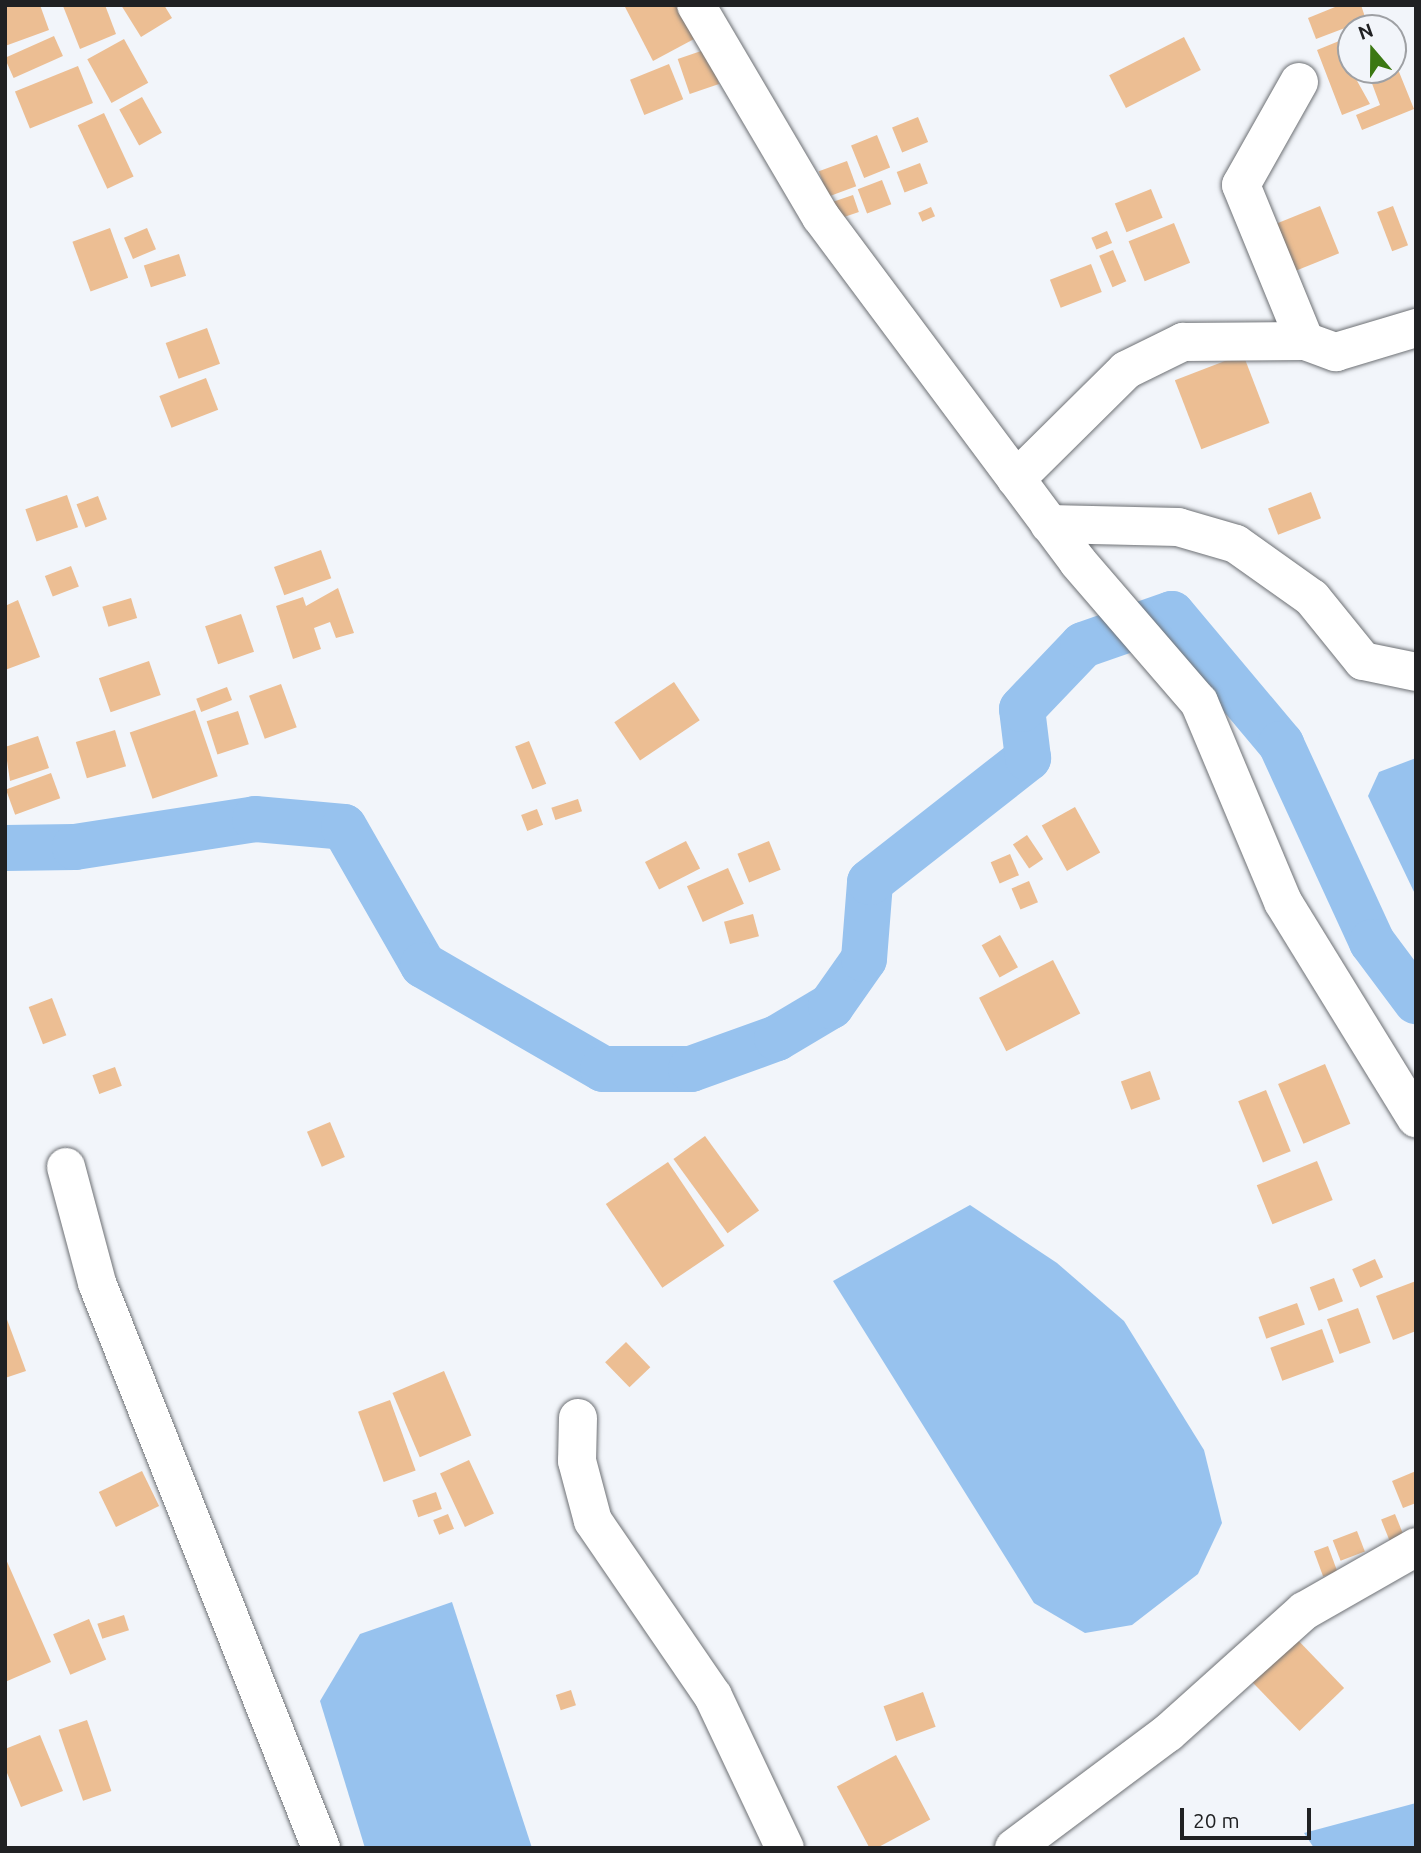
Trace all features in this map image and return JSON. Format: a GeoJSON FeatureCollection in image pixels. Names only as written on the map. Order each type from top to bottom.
{"type":"FeatureCollection","features":[{"type":"Feature","properties":{"kind":"street"},"geometry":{"type":"LineString","coordinates":[[696,5],[821,217],[1049,524],[1199,702],[1283,902],[1416,1118]]}},
{"type":"Feature","properties":{"kind":"street"},"geometry":{"type":"LineString","coordinates":[[1299,82],[1241,185],[1305,341]]}},
{"type":"Feature","properties":{"kind":"street"},"geometry":{"type":"LineString","coordinates":[[1016,480],[1126,370],[1183,342],[1305,341],[1336,352],[1416,328]]}},
{"type":"Feature","properties":{"kind":"street"},"geometry":{"type":"LineString","coordinates":[[1049,524],[1178,527],[1236,544],[1312,598],[1363,661],[1416,671]]}},
{"type":"Feature","properties":{"kind":"street"},"geometry":{"type":"LineString","coordinates":[[66,1167],[97,1283],[321,1848]]}},
{"type":"Feature","properties":{"kind":"street"},"geometry":{"type":"LineString","coordinates":[[578,1418],[577,1461],[593,1521],[712,1696],[785,1848]]}},
{"type":"Feature","properties":{"kind":"street"},"geometry":{"type":"LineString","coordinates":[[1014,1848],[1168,1733],[1304,1611],[1416,1547]]}},
{"type":"Feature","properties":{"kind":"water"},"geometry":{"type":"Polygon","coordinates":[[[1416,758],[1416,896],[1368,796],[1379,772],[1416,758]]]}},
{"type":"Feature","properties":{"kind":"water"},"geometry":{"type":"Polygon","coordinates":[[[970,1205],[1057,1263],[1124,1321],[1204,1450],[1222,1523],[1198,1574],[1132,1625],[1085,1633],[1034,1603],[833,1281],[970,1205]]]}},
{"type":"Feature","properties":{"kind":"water"},"geometry":{"type":"Polygon","coordinates":[[[452,1602],[532,1848],[365,1848],[320,1701],[360,1634],[452,1602]]]}},
{"type":"Feature","properties":{"kind":"water"},"geometry":{"type":"Polygon","coordinates":[[[1416,1803],[1416,1848],[1314,1848],[1304,1833],[1416,1803]]]}},
{"type":"Feature","properties":{"kind":"building"},"geometry":{"type":"Polygon","coordinates":[[[40,5],[49,30],[5,46],[5,7],[40,5]]]}},
{"type":"Feature","properties":{"kind":"building"},"geometry":{"type":"Polygon","coordinates":[[[105,5],[116,34],[80,49],[63,6],[105,5]]]}},
{"type":"Feature","properties":{"kind":"building"},"geometry":{"type":"Polygon","coordinates":[[[121,5],[164,5],[172,18],[141,37],[121,5]]]}},
{"type":"Feature","properties":{"kind":"building"},"geometry":{"type":"Polygon","coordinates":[[[624,5],[677,5],[694,39],[653,61],[624,5]]]}},
{"type":"Feature","properties":{"kind":"building"},"geometry":{"type":"Polygon","coordinates":[[[1340,5],[1361,5],[1364,14],[1337,14],[1337,31],[1316,39],[1308,18],[1340,5]]]}},
{"type":"Feature","properties":{"kind":"building"},"geometry":{"type":"Polygon","coordinates":[[[54,36],[63,56],[14,78],[5,58],[54,36]]]}},
{"type":"Feature","properties":{"kind":"building"},"geometry":{"type":"Polygon","coordinates":[[[1184,37],[1201,70],[1126,108],[1109,75],[1184,37]]]}},
{"type":"Feature","properties":{"kind":"building"},"geometry":{"type":"Polygon","coordinates":[[[124,39],[148,83],[112,103],[87,59],[124,39]]]}},
{"type":"Feature","properties":{"kind":"building"},"geometry":{"type":"Polygon","coordinates":[[[1337,42],[1337,84],[1359,84],[1370,104],[1342,115],[1317,50],[1337,42]]]}},
{"type":"Feature","properties":{"kind":"building"},"geometry":{"type":"Polygon","coordinates":[[[707,49],[719,84],[690,94],[678,59],[707,49]]]}},
{"type":"Feature","properties":{"kind":"building"},"geometry":{"type":"Polygon","coordinates":[[[669,64],[683,99],[644,115],[630,80],[669,64]]]}},
{"type":"Feature","properties":{"kind":"building"},"geometry":{"type":"Polygon","coordinates":[[[78,66],[93,103],[30,129],[15,91],[78,66]]]}},
{"type":"Feature","properties":{"kind":"building"},"geometry":{"type":"Polygon","coordinates":[[[1372,84],[1404,84],[1414,109],[1362,130],[1356,115],[1380,105],[1372,84]]]}},
{"type":"Feature","properties":{"kind":"building"},"geometry":{"type":"Polygon","coordinates":[[[142,97],[162,133],[139,145],[119,110],[142,97]]]}},
{"type":"Feature","properties":{"kind":"building"},"geometry":{"type":"Polygon","coordinates":[[[104,113],[134,176],[107,189],[78,125],[104,113]]]}},
{"type":"Feature","properties":{"kind":"building"},"geometry":{"type":"Polygon","coordinates":[[[918,117],[928,142],[902,153],[892,127],[918,117]]]}},
{"type":"Feature","properties":{"kind":"building"},"geometry":{"type":"Polygon","coordinates":[[[877,135],[890,167],[864,178],[851,145],[877,135]]]}},
{"type":"Feature","properties":{"kind":"building"},"geometry":{"type":"Polygon","coordinates":[[[847,161],[856,186],[828,197],[819,171],[847,161]]]}},
{"type":"Feature","properties":{"kind":"building"},"geometry":{"type":"Polygon","coordinates":[[[920,163],[928,184],[905,192],[897,172],[920,163]]]}},
{"type":"Feature","properties":{"kind":"building"},"geometry":{"type":"Polygon","coordinates":[[[882,180],[891,204],[867,214],[858,189],[882,180]]]}},
{"type":"Feature","properties":{"kind":"building"},"geometry":{"type":"Polygon","coordinates":[[[1151,189],[1163,218],[1126,232],[1115,204],[1151,189]]]}},
{"type":"Feature","properties":{"kind":"building"},"geometry":{"type":"Polygon","coordinates":[[[853,195],[859,212],[839,219],[833,202],[853,195]]]}},
{"type":"Feature","properties":{"kind":"building"},"geometry":{"type":"Polygon","coordinates":[[[1320,206],[1339,253],[1291,273],[1272,225],[1320,206]]]}},
{"type":"Feature","properties":{"kind":"building"},"geometry":{"type":"Polygon","coordinates":[[[1393,206],[1408,245],[1392,251],[1377,212],[1393,206]]]}},
{"type":"Feature","properties":{"kind":"building"},"geometry":{"type":"Polygon","coordinates":[[[931,207],[935,216],[922,222],[918,213],[931,207]]]}},
{"type":"Feature","properties":{"kind":"building"},"geometry":{"type":"Polygon","coordinates":[[[1174,223],[1190,263],[1145,281],[1129,241],[1174,223]]]}},
{"type":"Feature","properties":{"kind":"building"},"geometry":{"type":"Polygon","coordinates":[[[110,228],[128,278],[91,291],[72,242],[110,228]]]}},
{"type":"Feature","properties":{"kind":"building"},"geometry":{"type":"Polygon","coordinates":[[[147,228],[156,249],[133,259],[124,238],[147,228]]]}},
{"type":"Feature","properties":{"kind":"building"},"geometry":{"type":"Polygon","coordinates":[[[1107,231],[1112,243],[1096,250],[1091,238],[1107,231]]]}},
{"type":"Feature","properties":{"kind":"building"},"geometry":{"type":"Polygon","coordinates":[[[1113,250],[1126,281],[1112,287],[1099,256],[1113,250]]]}},
{"type":"Feature","properties":{"kind":"building"},"geometry":{"type":"Polygon","coordinates":[[[179,254],[186,276],[151,287],[144,265],[179,254]]]}},
{"type":"Feature","properties":{"kind":"building"},"geometry":{"type":"Polygon","coordinates":[[[1091,264],[1102,292],[1061,308],[1050,280],[1091,264]]]}},
{"type":"Feature","properties":{"kind":"building"},"geometry":{"type":"Polygon","coordinates":[[[207,328],[220,364],[179,379],[166,343],[207,328]]]}},
{"type":"Feature","properties":{"kind":"building"},"geometry":{"type":"Polygon","coordinates":[[[1243,354],[1270,423],[1201,449],[1175,380],[1243,354]]]}},
{"type":"Feature","properties":{"kind":"building"},"geometry":{"type":"Polygon","coordinates":[[[206,378],[218,410],[172,428],[159,396],[206,378]]]}},
{"type":"Feature","properties":{"kind":"building"},"geometry":{"type":"Polygon","coordinates":[[[1311,492],[1321,518],[1278,535],[1268,508],[1311,492]]]}},
{"type":"Feature","properties":{"kind":"building"},"geometry":{"type":"Polygon","coordinates":[[[67,495],[78,527],[36,541],[25,509],[67,495]]]}},
{"type":"Feature","properties":{"kind":"building"},"geometry":{"type":"Polygon","coordinates":[[[98,496],[107,519],[85,528],[77,504],[98,496]]]}},
{"type":"Feature","properties":{"kind":"building"},"geometry":{"type":"Polygon","coordinates":[[[321,550],[331,578],[284,595],[274,567],[321,550]]]}},
{"type":"Feature","properties":{"kind":"building"},"geometry":{"type":"Polygon","coordinates":[[[71,566],[79,587],[53,597],[45,576],[71,566]]]}},
{"type":"Feature","properties":{"kind":"building"},"geometry":{"type":"Polygon","coordinates":[[[338,588],[354,633],[336,638],[330,622],[314,628],[321,649],[293,659],[276,606],[303,597],[306,606],[338,588]]]}},
{"type":"Feature","properties":{"kind":"building"},"geometry":{"type":"Polygon","coordinates":[[[131,598],[137,618],[108,627],[102,607],[131,598]]]}},
{"type":"Feature","properties":{"kind":"building"},"geometry":{"type":"Polygon","coordinates":[[[18,600],[40,657],[5,670],[5,606],[18,600]]]}},
{"type":"Feature","properties":{"kind":"building"},"geometry":{"type":"Polygon","coordinates":[[[241,614],[254,652],[218,664],[205,626],[241,614]]]}},
{"type":"Feature","properties":{"kind":"building"},"geometry":{"type":"Polygon","coordinates":[[[149,661],[161,695],[111,712],[99,678],[149,661]]]}},
{"type":"Feature","properties":{"kind":"building"},"geometry":{"type":"Polygon","coordinates":[[[674,682],[700,720],[640,760],[614,722],[674,682]]]}},
{"type":"Feature","properties":{"kind":"building"},"geometry":{"type":"Polygon","coordinates":[[[281,684],[297,727],[265,739],[249,696],[281,684]]]}},
{"type":"Feature","properties":{"kind":"building"},"geometry":{"type":"Polygon","coordinates":[[[227,687],[232,700],[201,712],[196,699],[227,687]]]}},
{"type":"Feature","properties":{"kind":"building"},"geometry":{"type":"Polygon","coordinates":[[[195,710],[218,776],[153,799],[130,732],[195,710]]]}},
{"type":"Feature","properties":{"kind":"building"},"geometry":{"type":"Polygon","coordinates":[[[238,711],[249,744],[217,754],[207,721],[238,711]]]}},
{"type":"Feature","properties":{"kind":"building"},"geometry":{"type":"Polygon","coordinates":[[[115,730],[126,766],[87,778],[76,742],[115,730]]]}},
{"type":"Feature","properties":{"kind":"building"},"geometry":{"type":"Polygon","coordinates":[[[38,736],[49,768],[10,781],[5,747],[38,736]]]}},
{"type":"Feature","properties":{"kind":"building"},"geometry":{"type":"Polygon","coordinates":[[[529,741],[546,784],[532,789],[515,747],[529,741]]]}},
{"type":"Feature","properties":{"kind":"building"},"geometry":{"type":"Polygon","coordinates":[[[51,773],[60,798],[15,815],[6,789],[51,773]]]}},
{"type":"Feature","properties":{"kind":"building"},"geometry":{"type":"Polygon","coordinates":[[[578,799],[582,811],[555,820],[551,808],[578,799]]]}},
{"type":"Feature","properties":{"kind":"building"},"geometry":{"type":"Polygon","coordinates":[[[1075,807],[1100,852],[1067,871],[1042,825],[1075,807]]]}},
{"type":"Feature","properties":{"kind":"building"},"geometry":{"type":"Polygon","coordinates":[[[537,809],[543,825],[527,831],[521,815],[537,809]]]}},
{"type":"Feature","properties":{"kind":"building"},"geometry":{"type":"Polygon","coordinates":[[[1027,835],[1043,859],[1029,869],[1013,845],[1027,835]]]}},
{"type":"Feature","properties":{"kind":"building"},"geometry":{"type":"Polygon","coordinates":[[[686,841],[700,869],[659,890],[645,862],[686,841]]]}},
{"type":"Feature","properties":{"kind":"building"},"geometry":{"type":"Polygon","coordinates":[[[769,841],[781,870],[749,882],[737,854],[769,841]]]}},
{"type":"Feature","properties":{"kind":"building"},"geometry":{"type":"Polygon","coordinates":[[[1010,854],[1019,875],[1000,883],[991,862],[1010,854]]]}},
{"type":"Feature","properties":{"kind":"building"},"geometry":{"type":"Polygon","coordinates":[[[728,868],[744,904],[703,922],[687,886],[728,868]]]}},
{"type":"Feature","properties":{"kind":"building"},"geometry":{"type":"Polygon","coordinates":[[[1029,881],[1038,902],[1020,910],[1012,888],[1029,881]]]}},
{"type":"Feature","properties":{"kind":"building"},"geometry":{"type":"Polygon","coordinates":[[[753,914],[759,936],[730,944],[724,922],[753,914]]]}},
{"type":"Feature","properties":{"kind":"building"},"geometry":{"type":"Polygon","coordinates":[[[1000,935],[1018,967],[1000,978],[982,945],[1000,935]]]}},
{"type":"Feature","properties":{"kind":"building"},"geometry":{"type":"Polygon","coordinates":[[[1053,960],[1080,1013],[1006,1051],[979,998],[1053,960]]]}},
{"type":"Feature","properties":{"kind":"building"},"geometry":{"type":"Polygon","coordinates":[[[52,998],[66,1035],[43,1044],[29,1007],[52,998]]]}},
{"type":"Feature","properties":{"kind":"building"},"geometry":{"type":"Polygon","coordinates":[[[1325,1064],[1350,1124],[1303,1144],[1278,1084],[1325,1064]]]}},
{"type":"Feature","properties":{"kind":"building"},"geometry":{"type":"Polygon","coordinates":[[[115,1067],[122,1086],[99,1094],[92,1075],[115,1067]]]}},
{"type":"Feature","properties":{"kind":"building"},"geometry":{"type":"Polygon","coordinates":[[[1150,1071],[1160,1099],[1131,1110],[1121,1082],[1150,1071]]]}},
{"type":"Feature","properties":{"kind":"building"},"geometry":{"type":"Polygon","coordinates":[[[1266,1090],[1291,1151],[1263,1162],[1238,1101],[1266,1090]]]}},
{"type":"Feature","properties":{"kind":"building"},"geometry":{"type":"Polygon","coordinates":[[[330,1122],[345,1157],[322,1167],[307,1132],[330,1122]]]}},
{"type":"Feature","properties":{"kind":"building"},"geometry":{"type":"Polygon","coordinates":[[[705,1136],[759,1210],[728,1233],[673,1159],[705,1136]]]}},
{"type":"Feature","properties":{"kind":"building"},"geometry":{"type":"Polygon","coordinates":[[[1317,1161],[1333,1200],[1272,1224],[1257,1185],[1317,1161]]]}},
{"type":"Feature","properties":{"kind":"building"},"geometry":{"type":"Polygon","coordinates":[[[668,1162],[724,1246],[662,1288],[606,1204],[668,1162]]]}},
{"type":"Feature","properties":{"kind":"building"},"geometry":{"type":"Polygon","coordinates":[[[1375,1259],[1383,1277],[1360,1287],[1352,1269],[1375,1259]]]}},
{"type":"Feature","properties":{"kind":"building"},"geometry":{"type":"Polygon","coordinates":[[[1334,1278],[1343,1301],[1319,1311],[1310,1287],[1334,1278]]]}},
{"type":"Feature","properties":{"kind":"building"},"geometry":{"type":"Polygon","coordinates":[[[1416,1281],[1416,1331],[1393,1340],[1376,1296],[1416,1281]]]}},
{"type":"Feature","properties":{"kind":"building"},"geometry":{"type":"Polygon","coordinates":[[[1297,1303],[1305,1325],[1266,1339],[1258,1317],[1297,1303]]]}},
{"type":"Feature","properties":{"kind":"building"},"geometry":{"type":"Polygon","coordinates":[[[1358,1308],[1371,1343],[1340,1354],[1327,1319],[1358,1308]]]}},
{"type":"Feature","properties":{"kind":"building"},"geometry":{"type":"Polygon","coordinates":[[[5,1314],[26,1371],[5,1378],[5,1314]]]}},
{"type":"Feature","properties":{"kind":"building"},"geometry":{"type":"Polygon","coordinates":[[[1322,1329],[1334,1362],[1282,1381],[1270,1348],[1322,1329]]]}},
{"type":"Feature","properties":{"kind":"building"},"geometry":{"type":"Polygon","coordinates":[[[626,1342],[650,1367],[629,1387],[605,1362],[626,1342]]]}},
{"type":"Feature","properties":{"kind":"building"},"geometry":{"type":"Polygon","coordinates":[[[444,1371],[471,1435],[420,1457],[392,1393],[444,1371]]]}},
{"type":"Feature","properties":{"kind":"building"},"geometry":{"type":"Polygon","coordinates":[[[390,1400],[416,1470],[384,1482],[358,1412],[390,1400]]]}},
{"type":"Feature","properties":{"kind":"building"},"geometry":{"type":"Polygon","coordinates":[[[469,1460],[494,1513],[465,1527],[440,1474],[469,1460]]]}},
{"type":"Feature","properties":{"kind":"building"},"geometry":{"type":"Polygon","coordinates":[[[142,1471],[159,1506],[116,1527],[99,1492],[142,1471]]]}},
{"type":"Feature","properties":{"kind":"building"},"geometry":{"type":"Polygon","coordinates":[[[1416,1471],[1416,1503],[1403,1508],[1392,1481],[1416,1471]]]}},
{"type":"Feature","properties":{"kind":"building"},"geometry":{"type":"Polygon","coordinates":[[[436,1492],[442,1509],[418,1517],[412,1500],[436,1492]]]}},
{"type":"Feature","properties":{"kind":"building"},"geometry":{"type":"Polygon","coordinates":[[[448,1514],[454,1529],[439,1535],[433,1520],[448,1514]]]}},
{"type":"Feature","properties":{"kind":"building"},"geometry":{"type":"Polygon","coordinates":[[[1395,1514],[1405,1539],[1391,1545],[1381,1520],[1395,1514]]]}},
{"type":"Feature","properties":{"kind":"building"},"geometry":{"type":"Polygon","coordinates":[[[1357,1531],[1365,1552],[1341,1561],[1333,1540],[1357,1531]]]}},
{"type":"Feature","properties":{"kind":"building"},"geometry":{"type":"Polygon","coordinates":[[[1328,1546],[1337,1571],[1323,1577],[1314,1551],[1328,1546]]]}},
{"type":"Feature","properties":{"kind":"building"},"geometry":{"type":"Polygon","coordinates":[[[5,1557],[51,1662],[5,1682],[5,1557]]]}},
{"type":"Feature","properties":{"kind":"building"},"geometry":{"type":"Polygon","coordinates":[[[124,1615],[129,1630],[102,1639],[97,1624],[124,1615]]]}},
{"type":"Feature","properties":{"kind":"building"},"geometry":{"type":"Polygon","coordinates":[[[89,1619],[106,1660],[70,1675],[53,1634],[89,1619]]]}},
{"type":"Feature","properties":{"kind":"building"},"geometry":{"type":"Polygon","coordinates":[[[1292,1634],[1344,1688],[1300,1731],[1247,1677],[1292,1634]]]}},
{"type":"Feature","properties":{"kind":"building"},"geometry":{"type":"Polygon","coordinates":[[[571,1690],[576,1705],[561,1710],[556,1695],[571,1690]]]}},
{"type":"Feature","properties":{"kind":"building"},"geometry":{"type":"Polygon","coordinates":[[[923,1692],[936,1727],[896,1741],[884,1706],[923,1692]]]}},
{"type":"Feature","properties":{"kind":"building"},"geometry":{"type":"Polygon","coordinates":[[[87,1720],[111,1791],[83,1801],[59,1730],[87,1720]]]}},
{"type":"Feature","properties":{"kind":"building"},"geometry":{"type":"Polygon","coordinates":[[[40,1735],[63,1791],[21,1807],[5,1768],[5,1749],[40,1735]]]}},
{"type":"Feature","properties":{"kind":"building"},"geometry":{"type":"Polygon","coordinates":[[[896,1755],[930,1819],[877,1848],[870,1848],[837,1786],[896,1755]]]}},
{"type":"Feature","properties":{"kind":"waterway"},"geometry":{"type":"LineString","coordinates":[[5,848],[75,847],[255,819],[344,827],[423,965],[603,1069],[691,1069],[777,1038],[831,1006],[864,959],[870,882],[1028,758],[1022,709],[1083,645],[1172,614],[1281,744],[1372,942],[1416,1001]]}}]}
